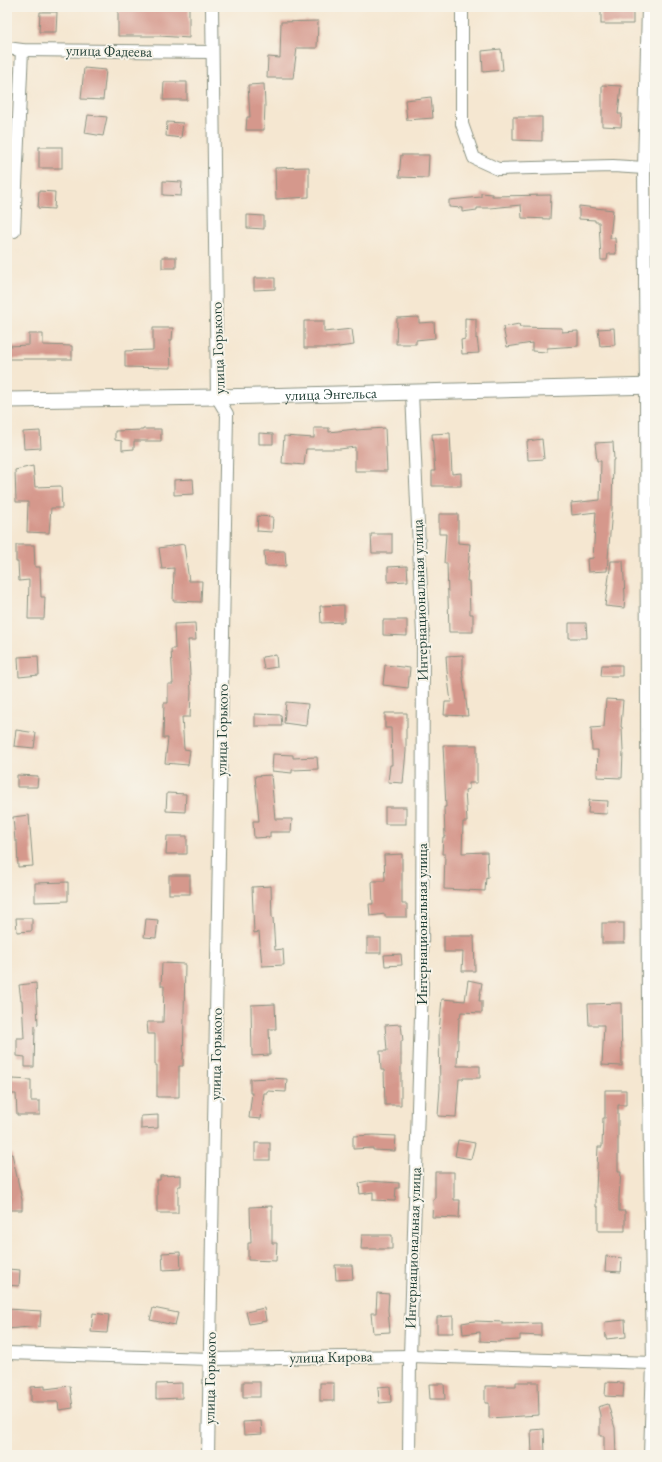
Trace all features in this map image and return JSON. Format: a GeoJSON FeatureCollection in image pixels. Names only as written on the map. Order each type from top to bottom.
{"type":"FeatureCollection","features":[{"type":"Feature","properties":{"kind":"street","name":"улица Горького"},"geometry":{"type":"LineString","coordinates":[[208,1455],[227,414],[217,397],[212,7]]}},
{"type":"Feature","properties":{"kind":"street"},"geometry":{"type":"LineString","coordinates":[[462,7],[462,124],[474,158],[498,169],[613,166],[644,168]]}},
{"type":"Feature","properties":{"kind":"street"},"geometry":{"type":"LineString","coordinates":[[648,7],[651,84],[650,135],[644,168],[651,386],[648,1020],[654,1363],[650,1455]]}},
{"type":"Feature","properties":{"kind":"street","name":"улица Фадеева"},"geometry":{"type":"LineString","coordinates":[[7,48],[22,50],[212,52]]}},
{"type":"Feature","properties":{"kind":"street"},"geometry":{"type":"LineString","coordinates":[[14,231],[22,50]]}},
{"type":"Feature","properties":{"kind":"street","name":"улица Энгельса"},"geometry":{"type":"LineString","coordinates":[[7,400],[217,397],[651,386]]}},
{"type":"Feature","properties":{"kind":"street","name":"Интернациональная улица"},"geometry":{"type":"LineString","coordinates":[[409,1455],[410,1356],[422,984],[423,658],[423,627],[412,392]]}},
{"type":"Feature","properties":{"kind":"street","name":"улица Кирова"},"geometry":{"type":"LineString","coordinates":[[7,1353],[210,1359],[410,1356],[654,1363]]}},
{"type":"Feature","properties":{"kind":"building"},"geometry":{"type":"Polygon","coordinates":[[[118,7],[189,7],[189,38],[118,36],[118,7]]]}},
{"type":"Feature","properties":{"kind":"building"},"geometry":{"type":"Polygon","coordinates":[[[601,7],[633,7],[633,24],[601,24],[601,7]]]}},
{"type":"Feature","properties":{"kind":"building"},"geometry":{"type":"Polygon","coordinates":[[[40,12],[57,12],[56,32],[39,32],[40,12]]]}},
{"type":"Feature","properties":{"kind":"building"},"geometry":{"type":"Polygon","coordinates":[[[318,21],[317,48],[297,48],[293,78],[267,78],[268,57],[280,58],[281,22],[318,21]]]}},
{"type":"Feature","properties":{"kind":"building"},"geometry":{"type":"Polygon","coordinates":[[[501,49],[503,70],[483,72],[482,51],[501,49]]]}},
{"type":"Feature","properties":{"kind":"building"},"geometry":{"type":"Polygon","coordinates":[[[84,68],[106,70],[103,100],[81,99],[84,68]]]}},
{"type":"Feature","properties":{"kind":"building"},"geometry":{"type":"Polygon","coordinates":[[[164,82],[187,82],[187,100],[163,100],[164,82]]]}},
{"type":"Feature","properties":{"kind":"building"},"geometry":{"type":"Polygon","coordinates":[[[264,84],[264,130],[246,130],[247,117],[250,117],[248,85],[264,84]]]}},
{"type":"Feature","properties":{"kind":"building"},"geometry":{"type":"Polygon","coordinates":[[[602,85],[621,86],[618,114],[622,114],[621,127],[602,126],[602,85]]]}},
{"type":"Feature","properties":{"kind":"building"},"geometry":{"type":"Polygon","coordinates":[[[431,97],[433,118],[407,120],[405,100],[431,97]]]}},
{"type":"Feature","properties":{"kind":"building"},"geometry":{"type":"Polygon","coordinates":[[[88,115],[107,117],[103,136],[85,133],[88,115]]]}},
{"type":"Feature","properties":{"kind":"building"},"geometry":{"type":"Polygon","coordinates":[[[513,117],[542,117],[542,141],[513,140],[513,117]]]}},
{"type":"Feature","properties":{"kind":"building"},"geometry":{"type":"Polygon","coordinates":[[[167,122],[183,123],[181,138],[166,136],[167,122]]]}},
{"type":"Feature","properties":{"kind":"building"},"geometry":{"type":"Polygon","coordinates":[[[39,147],[62,147],[62,168],[39,168],[39,147]]]}},
{"type":"Feature","properties":{"kind":"building"},"geometry":{"type":"Polygon","coordinates":[[[401,155],[429,155],[428,178],[399,177],[401,155]]]}},
{"type":"Feature","properties":{"kind":"building"},"geometry":{"type":"Polygon","coordinates":[[[309,167],[309,197],[276,199],[275,168],[309,167]]]}},
{"type":"Feature","properties":{"kind":"building"},"geometry":{"type":"Polygon","coordinates":[[[163,181],[182,182],[181,196],[163,195],[163,181]]]}},
{"type":"Feature","properties":{"kind":"building"},"geometry":{"type":"Polygon","coordinates":[[[39,191],[55,192],[54,209],[38,208],[39,191]]]}},
{"type":"Feature","properties":{"kind":"building"},"geometry":{"type":"Polygon","coordinates":[[[481,193],[492,194],[492,196],[551,195],[550,219],[522,218],[521,205],[477,208],[477,210],[462,212],[462,208],[449,207],[449,200],[481,197],[481,193]]]}},
{"type":"Feature","properties":{"kind":"building"},"geometry":{"type":"Polygon","coordinates":[[[579,206],[613,210],[610,238],[615,238],[616,254],[608,254],[607,260],[601,260],[599,222],[595,222],[595,220],[579,219],[579,206]]]}},
{"type":"Feature","properties":{"kind":"building"},"geometry":{"type":"Polygon","coordinates":[[[247,215],[264,216],[264,229],[247,228],[247,215]]]}},
{"type":"Feature","properties":{"kind":"building"},"geometry":{"type":"Polygon","coordinates":[[[162,257],[176,257],[176,268],[162,268],[162,257]]]}},
{"type":"Feature","properties":{"kind":"building"},"geometry":{"type":"Polygon","coordinates":[[[254,278],[275,278],[275,289],[254,290],[254,278]]]}},
{"type":"Feature","properties":{"kind":"building"},"geometry":{"type":"Polygon","coordinates":[[[419,317],[419,323],[434,322],[435,338],[416,340],[416,344],[396,344],[397,318],[419,317]]]}},
{"type":"Feature","properties":{"kind":"building"},"geometry":{"type":"Polygon","coordinates":[[[465,318],[476,319],[476,339],[477,338],[479,353],[462,354],[461,340],[465,339],[465,318]]]}},
{"type":"Feature","properties":{"kind":"building"},"geometry":{"type":"Polygon","coordinates":[[[304,321],[324,321],[324,332],[352,329],[354,345],[331,348],[304,348],[304,321]]]}},
{"type":"Feature","properties":{"kind":"building"},"geometry":{"type":"Polygon","coordinates":[[[519,324],[520,327],[562,328],[562,332],[578,331],[578,346],[547,348],[547,352],[532,351],[532,343],[507,347],[503,327],[519,324]]]}},
{"type":"Feature","properties":{"kind":"building"},"geometry":{"type":"Polygon","coordinates":[[[153,328],[173,328],[172,340],[170,340],[171,368],[125,367],[125,351],[153,350],[153,328]]]}},
{"type":"Feature","properties":{"kind":"building"},"geometry":{"type":"Polygon","coordinates":[[[614,328],[615,345],[600,346],[598,329],[614,328]]]}},
{"type":"Feature","properties":{"kind":"building"},"geometry":{"type":"Polygon","coordinates":[[[29,334],[43,334],[43,345],[72,346],[72,359],[9,359],[8,346],[29,345],[29,334]]]}},
{"type":"Feature","properties":{"kind":"building"},"geometry":{"type":"Polygon","coordinates":[[[314,428],[329,428],[329,432],[385,428],[387,471],[355,471],[355,447],[340,449],[306,449],[304,465],[282,463],[284,436],[314,438],[314,428]]]}},
{"type":"Feature","properties":{"kind":"building"},"geometry":{"type":"Polygon","coordinates":[[[161,429],[161,441],[134,441],[134,449],[122,450],[122,441],[115,440],[115,431],[161,429]]]}},
{"type":"Feature","properties":{"kind":"building"},"geometry":{"type":"Polygon","coordinates":[[[40,431],[41,448],[24,449],[23,432],[40,431]]]}},
{"type":"Feature","properties":{"kind":"building"},"geometry":{"type":"Polygon","coordinates":[[[259,433],[273,434],[273,444],[259,444],[259,433]]]}},
{"type":"Feature","properties":{"kind":"building"},"geometry":{"type":"Polygon","coordinates":[[[450,433],[452,474],[461,473],[461,486],[432,486],[432,471],[435,471],[432,434],[450,433]]]}},
{"type":"Feature","properties":{"kind":"building"},"geometry":{"type":"Polygon","coordinates":[[[542,439],[544,459],[528,460],[527,441],[542,439]]]}},
{"type":"Feature","properties":{"kind":"building"},"geometry":{"type":"Polygon","coordinates":[[[613,442],[614,460],[612,509],[607,571],[588,572],[587,559],[593,558],[596,512],[572,515],[571,503],[600,500],[601,461],[597,461],[595,443],[613,442]]]}},
{"type":"Feature","properties":{"kind":"building"},"geometry":{"type":"Polygon","coordinates":[[[33,466],[35,487],[61,486],[62,508],[51,508],[49,533],[27,532],[28,502],[16,502],[15,470],[33,466]]]}},
{"type":"Feature","properties":{"kind":"building"},"geometry":{"type":"Polygon","coordinates":[[[193,479],[194,494],[174,495],[174,480],[193,479]]]}},
{"type":"Feature","properties":{"kind":"building"},"geometry":{"type":"Polygon","coordinates":[[[439,514],[458,514],[458,543],[470,544],[467,581],[469,581],[470,614],[473,614],[473,632],[449,632],[447,563],[444,563],[446,534],[439,534],[439,514]]]}},
{"type":"Feature","properties":{"kind":"building"},"geometry":{"type":"Polygon","coordinates":[[[258,516],[273,517],[272,532],[257,531],[258,516]]]}},
{"type":"Feature","properties":{"kind":"building"},"geometry":{"type":"Polygon","coordinates":[[[371,534],[392,534],[392,553],[372,553],[371,534]]]}},
{"type":"Feature","properties":{"kind":"building"},"geometry":{"type":"Polygon","coordinates":[[[184,544],[189,581],[202,581],[201,602],[173,601],[174,568],[162,569],[159,548],[184,544]]]}},
{"type":"Feature","properties":{"kind":"building"},"geometry":{"type":"Polygon","coordinates":[[[16,545],[34,545],[35,567],[40,567],[41,597],[45,597],[44,619],[28,619],[29,580],[19,581],[18,562],[16,562],[16,545]]]}},
{"type":"Feature","properties":{"kind":"building"},"geometry":{"type":"Polygon","coordinates":[[[264,551],[285,551],[286,566],[265,566],[264,551]]]}},
{"type":"Feature","properties":{"kind":"building"},"geometry":{"type":"Polygon","coordinates":[[[611,561],[623,561],[625,596],[624,608],[605,606],[611,561]]]}},
{"type":"Feature","properties":{"kind":"building"},"geometry":{"type":"Polygon","coordinates":[[[407,566],[408,581],[388,582],[388,567],[407,566]]]}},
{"type":"Feature","properties":{"kind":"building"},"geometry":{"type":"Polygon","coordinates":[[[344,605],[344,622],[321,623],[320,606],[344,605]]]}},
{"type":"Feature","properties":{"kind":"building"},"geometry":{"type":"Polygon","coordinates":[[[383,620],[407,620],[407,636],[383,635],[383,620]]]}},
{"type":"Feature","properties":{"kind":"building"},"geometry":{"type":"Polygon","coordinates":[[[195,623],[196,640],[188,640],[191,692],[190,717],[182,717],[184,749],[190,750],[188,765],[165,763],[168,738],[163,738],[164,703],[168,703],[168,684],[173,684],[171,649],[175,649],[174,624],[195,623]]]}},
{"type":"Feature","properties":{"kind":"building"},"geometry":{"type":"Polygon","coordinates":[[[569,623],[586,623],[587,638],[569,638],[569,623]]]}},
{"type":"Feature","properties":{"kind":"building"},"geometry":{"type":"Polygon","coordinates":[[[276,655],[277,667],[264,669],[262,657],[276,655]]]}},
{"type":"Feature","properties":{"kind":"building"},"geometry":{"type":"Polygon","coordinates":[[[463,655],[462,670],[468,716],[444,715],[445,702],[451,702],[446,656],[463,655]]]}},
{"type":"Feature","properties":{"kind":"building"},"geometry":{"type":"Polygon","coordinates":[[[38,656],[39,675],[19,677],[18,657],[38,656]]]}},
{"type":"Feature","properties":{"kind":"building"},"geometry":{"type":"Polygon","coordinates":[[[385,665],[410,668],[408,688],[383,685],[385,665]]]}},
{"type":"Feature","properties":{"kind":"building"},"geometry":{"type":"Polygon","coordinates":[[[602,665],[622,665],[622,676],[601,676],[602,665]]]}},
{"type":"Feature","properties":{"kind":"building"},"geometry":{"type":"Polygon","coordinates":[[[606,699],[623,700],[621,727],[623,751],[622,778],[597,777],[598,750],[592,750],[591,728],[604,727],[606,699]]]}},
{"type":"Feature","properties":{"kind":"building"},"geometry":{"type":"Polygon","coordinates":[[[286,702],[308,704],[306,726],[284,723],[286,702]]]}},
{"type":"Feature","properties":{"kind":"building"},"geometry":{"type":"Polygon","coordinates":[[[385,713],[407,713],[403,783],[388,782],[390,765],[392,765],[391,728],[385,728],[385,713]]]}},
{"type":"Feature","properties":{"kind":"building"},"geometry":{"type":"Polygon","coordinates":[[[255,714],[281,715],[282,726],[255,726],[255,714]]]}},
{"type":"Feature","properties":{"kind":"building"},"geometry":{"type":"Polygon","coordinates":[[[16,730],[36,733],[34,748],[14,746],[16,730]]]}},
{"type":"Feature","properties":{"kind":"building"},"geometry":{"type":"Polygon","coordinates":[[[443,745],[477,745],[477,783],[469,783],[469,789],[465,790],[467,822],[463,822],[462,853],[487,852],[488,878],[486,877],[485,891],[444,889],[445,854],[442,854],[443,837],[445,837],[444,807],[446,807],[443,745]]]}},
{"type":"Feature","properties":{"kind":"building"},"geometry":{"type":"Polygon","coordinates":[[[273,754],[293,755],[293,758],[317,757],[318,769],[292,770],[292,773],[272,771],[273,754]]]}},
{"type":"Feature","properties":{"kind":"building"},"geometry":{"type":"Polygon","coordinates":[[[17,775],[38,776],[37,787],[17,787],[17,775]]]}},
{"type":"Feature","properties":{"kind":"building"},"geometry":{"type":"Polygon","coordinates":[[[271,775],[275,819],[292,819],[291,832],[270,832],[270,837],[254,838],[253,821],[259,821],[255,776],[271,775]]]}},
{"type":"Feature","properties":{"kind":"building"},"geometry":{"type":"Polygon","coordinates":[[[167,793],[186,794],[185,812],[166,811],[167,793]]]}},
{"type":"Feature","properties":{"kind":"building"},"geometry":{"type":"Polygon","coordinates":[[[589,800],[608,801],[607,814],[588,813],[589,800]]]}},
{"type":"Feature","properties":{"kind":"building"},"geometry":{"type":"Polygon","coordinates":[[[385,807],[406,807],[406,824],[385,824],[385,807]]]}},
{"type":"Feature","properties":{"kind":"building"},"geometry":{"type":"Polygon","coordinates":[[[29,815],[33,866],[18,867],[17,841],[15,841],[13,817],[29,815]]]}},
{"type":"Feature","properties":{"kind":"building"},"geometry":{"type":"Polygon","coordinates":[[[167,836],[187,836],[187,854],[166,854],[167,836]]]}},
{"type":"Feature","properties":{"kind":"building"},"geometry":{"type":"Polygon","coordinates":[[[402,854],[402,904],[407,904],[407,917],[385,917],[385,914],[370,916],[369,904],[373,904],[372,881],[385,881],[384,855],[402,854]]]}},
{"type":"Feature","properties":{"kind":"building"},"geometry":{"type":"Polygon","coordinates":[[[169,875],[190,875],[190,894],[169,894],[169,875]]]}},
{"type":"Feature","properties":{"kind":"building"},"geometry":{"type":"Polygon","coordinates":[[[68,882],[68,901],[35,902],[35,883],[68,882]]]}},
{"type":"Feature","properties":{"kind":"building"},"geometry":{"type":"Polygon","coordinates":[[[271,886],[275,950],[283,949],[284,965],[262,966],[259,932],[254,933],[252,887],[271,886]]]}},
{"type":"Feature","properties":{"kind":"building"},"geometry":{"type":"Polygon","coordinates":[[[16,918],[32,918],[32,931],[17,932],[16,918]]]}},
{"type":"Feature","properties":{"kind":"building"},"geometry":{"type":"Polygon","coordinates":[[[146,919],[158,920],[156,938],[144,937],[146,919]]]}},
{"type":"Feature","properties":{"kind":"building"},"geometry":{"type":"Polygon","coordinates":[[[602,923],[624,923],[624,943],[602,943],[602,923]]]}},
{"type":"Feature","properties":{"kind":"building"},"geometry":{"type":"Polygon","coordinates":[[[444,936],[474,936],[475,971],[462,971],[463,952],[444,952],[444,936]]]}},
{"type":"Feature","properties":{"kind":"building"},"geometry":{"type":"Polygon","coordinates":[[[367,938],[381,938],[381,953],[367,953],[367,938]]]}},
{"type":"Feature","properties":{"kind":"building"},"geometry":{"type":"Polygon","coordinates":[[[401,954],[402,965],[385,966],[384,955],[401,954]]]}},
{"type":"Feature","properties":{"kind":"building"},"geometry":{"type":"Polygon","coordinates":[[[162,963],[185,964],[183,1066],[179,1066],[179,1097],[157,1097],[155,1034],[148,1034],[147,1022],[163,1022],[164,986],[161,986],[162,963]]]}},
{"type":"Feature","properties":{"kind":"building"},"geometry":{"type":"Polygon","coordinates":[[[468,980],[482,983],[479,1001],[482,1001],[482,1013],[461,1012],[459,1018],[457,1066],[480,1066],[480,1078],[459,1079],[456,1117],[438,1116],[440,1088],[439,1032],[442,999],[465,1001],[468,980]]]}},
{"type":"Feature","properties":{"kind":"building"},"geometry":{"type":"Polygon","coordinates":[[[36,983],[38,1025],[35,1026],[34,1067],[25,1067],[25,1057],[17,1056],[17,1038],[24,1038],[22,1000],[19,985],[36,983]]]}},
{"type":"Feature","properties":{"kind":"building"},"geometry":{"type":"Polygon","coordinates":[[[621,1003],[622,1066],[602,1065],[604,1025],[589,1025],[588,1004],[621,1003]]]}},
{"type":"Feature","properties":{"kind":"building"},"geometry":{"type":"Polygon","coordinates":[[[275,1004],[276,1029],[269,1029],[270,1055],[252,1056],[251,1005],[275,1004]]]}},
{"type":"Feature","properties":{"kind":"building"},"geometry":{"type":"Polygon","coordinates":[[[401,1024],[403,1041],[401,1041],[401,1105],[385,1105],[384,1070],[381,1070],[380,1051],[387,1051],[385,1025],[401,1024]]]}},
{"type":"Feature","properties":{"kind":"building"},"geometry":{"type":"Polygon","coordinates":[[[12,1079],[31,1080],[31,1101],[40,1101],[40,1115],[17,1115],[16,1094],[11,1094],[12,1079]]]}},
{"type":"Feature","properties":{"kind":"building"},"geometry":{"type":"Polygon","coordinates":[[[250,1079],[287,1079],[286,1092],[267,1091],[267,1093],[264,1093],[261,1119],[249,1118],[252,1093],[250,1093],[250,1079]]]}},
{"type":"Feature","properties":{"kind":"building"},"geometry":{"type":"Polygon","coordinates":[[[605,1090],[626,1090],[626,1105],[618,1105],[618,1172],[621,1172],[619,1211],[625,1211],[625,1231],[598,1231],[596,1189],[598,1147],[602,1147],[603,1118],[605,1118],[605,1090]]]}},
{"type":"Feature","properties":{"kind":"building"},"geometry":{"type":"Polygon","coordinates":[[[158,1115],[158,1128],[141,1129],[141,1116],[158,1115]]]}},
{"type":"Feature","properties":{"kind":"building"},"geometry":{"type":"Polygon","coordinates":[[[353,1136],[396,1136],[395,1151],[373,1150],[373,1148],[353,1149],[353,1136]]]}},
{"type":"Feature","properties":{"kind":"building"},"geometry":{"type":"Polygon","coordinates":[[[458,1140],[475,1143],[471,1159],[455,1156],[458,1140]]]}},
{"type":"Feature","properties":{"kind":"building"},"geometry":{"type":"Polygon","coordinates":[[[255,1143],[270,1143],[270,1160],[255,1160],[255,1143]]]}},
{"type":"Feature","properties":{"kind":"building"},"geometry":{"type":"Polygon","coordinates":[[[12,1154],[22,1200],[22,1210],[7,1210],[7,1155],[12,1154]]]}},
{"type":"Feature","properties":{"kind":"building"},"geometry":{"type":"Polygon","coordinates":[[[435,1172],[454,1172],[454,1200],[460,1200],[459,1218],[432,1217],[433,1199],[435,1199],[435,1172]]]}},
{"type":"Feature","properties":{"kind":"building"},"geometry":{"type":"Polygon","coordinates":[[[181,1175],[181,1186],[178,1186],[178,1213],[157,1213],[157,1180],[160,1180],[160,1176],[181,1175]]]}},
{"type":"Feature","properties":{"kind":"building"},"geometry":{"type":"Polygon","coordinates":[[[368,1181],[399,1183],[399,1188],[396,1188],[395,1201],[373,1200],[373,1192],[360,1194],[359,1183],[368,1181]]]}},
{"type":"Feature","properties":{"kind":"building"},"geometry":{"type":"Polygon","coordinates":[[[272,1206],[272,1243],[277,1243],[276,1261],[248,1260],[248,1243],[251,1243],[250,1207],[272,1206]]]}},
{"type":"Feature","properties":{"kind":"building"},"geometry":{"type":"Polygon","coordinates":[[[362,1235],[392,1235],[392,1249],[361,1249],[362,1235]]]}},
{"type":"Feature","properties":{"kind":"building"},"geometry":{"type":"Polygon","coordinates":[[[180,1252],[181,1269],[163,1270],[162,1253],[180,1252]]]}},
{"type":"Feature","properties":{"kind":"building"},"geometry":{"type":"Polygon","coordinates":[[[606,1256],[622,1258],[621,1272],[605,1271],[606,1256]]]}},
{"type":"Feature","properties":{"kind":"building"},"geometry":{"type":"Polygon","coordinates":[[[335,1265],[352,1265],[353,1279],[336,1280],[335,1265]]]}},
{"type":"Feature","properties":{"kind":"building"},"geometry":{"type":"Polygon","coordinates":[[[7,1269],[20,1270],[19,1286],[7,1285],[7,1269]]]}},
{"type":"Feature","properties":{"kind":"building"},"geometry":{"type":"Polygon","coordinates":[[[377,1293],[389,1294],[388,1310],[390,1332],[373,1333],[371,1313],[376,1313],[377,1293]]]}},
{"type":"Feature","properties":{"kind":"building"},"geometry":{"type":"Polygon","coordinates":[[[153,1308],[178,1313],[175,1325],[150,1320],[153,1308]]]}},
{"type":"Feature","properties":{"kind":"building"},"geometry":{"type":"Polygon","coordinates":[[[264,1308],[266,1321],[249,1324],[246,1312],[264,1308]]]}},
{"type":"Feature","properties":{"kind":"building"},"geometry":{"type":"Polygon","coordinates":[[[7,1309],[41,1311],[40,1326],[7,1329],[7,1309]]]}},
{"type":"Feature","properties":{"kind":"building"},"geometry":{"type":"Polygon","coordinates":[[[93,1313],[109,1315],[107,1333],[91,1332],[93,1313]]]}},
{"type":"Feature","properties":{"kind":"building"},"geometry":{"type":"Polygon","coordinates":[[[453,1316],[453,1333],[437,1333],[437,1317],[453,1316]]]}},
{"type":"Feature","properties":{"kind":"building"},"geometry":{"type":"Polygon","coordinates":[[[625,1320],[626,1337],[606,1339],[605,1322],[625,1320]]]}},
{"type":"Feature","properties":{"kind":"building"},"geometry":{"type":"Polygon","coordinates":[[[474,1321],[502,1322],[502,1324],[541,1323],[541,1336],[520,1335],[520,1340],[500,1342],[480,1341],[480,1332],[463,1334],[462,1323],[474,1321]]]}},
{"type":"Feature","properties":{"kind":"building"},"geometry":{"type":"Polygon","coordinates":[[[243,1382],[260,1382],[260,1397],[243,1397],[243,1382]]]}},
{"type":"Feature","properties":{"kind":"building"},"geometry":{"type":"Polygon","coordinates":[[[516,1382],[538,1382],[539,1415],[489,1418],[489,1403],[485,1403],[485,1386],[516,1386],[516,1382]]]}},
{"type":"Feature","properties":{"kind":"building"},"geometry":{"type":"Polygon","coordinates":[[[606,1382],[624,1383],[623,1397],[605,1396],[606,1382]]]}},
{"type":"Feature","properties":{"kind":"building"},"geometry":{"type":"Polygon","coordinates":[[[182,1383],[182,1398],[156,1399],[156,1384],[182,1383]]]}},
{"type":"Feature","properties":{"kind":"building"},"geometry":{"type":"Polygon","coordinates":[[[320,1383],[334,1383],[334,1401],[320,1401],[320,1383]]]}},
{"type":"Feature","properties":{"kind":"building"},"geometry":{"type":"Polygon","coordinates":[[[429,1384],[444,1384],[445,1399],[430,1399],[429,1384]]]}},
{"type":"Feature","properties":{"kind":"building"},"geometry":{"type":"Polygon","coordinates":[[[45,1386],[45,1389],[70,1386],[73,1408],[59,1410],[58,1402],[31,1402],[31,1387],[45,1386]]]}},
{"type":"Feature","properties":{"kind":"building"},"geometry":{"type":"Polygon","coordinates":[[[390,1386],[391,1402],[379,1403],[378,1387],[390,1386]]]}},
{"type":"Feature","properties":{"kind":"building"},"geometry":{"type":"Polygon","coordinates":[[[608,1404],[615,1428],[616,1455],[604,1455],[604,1436],[600,1436],[600,1415],[598,1407],[608,1404]]]}},
{"type":"Feature","properties":{"kind":"building"},"geometry":{"type":"Polygon","coordinates":[[[261,1421],[262,1434],[244,1435],[243,1422],[261,1421]]]}},
{"type":"Feature","properties":{"kind":"building"},"geometry":{"type":"Polygon","coordinates":[[[544,1429],[545,1454],[532,1455],[531,1430],[544,1429]]]}}]}
